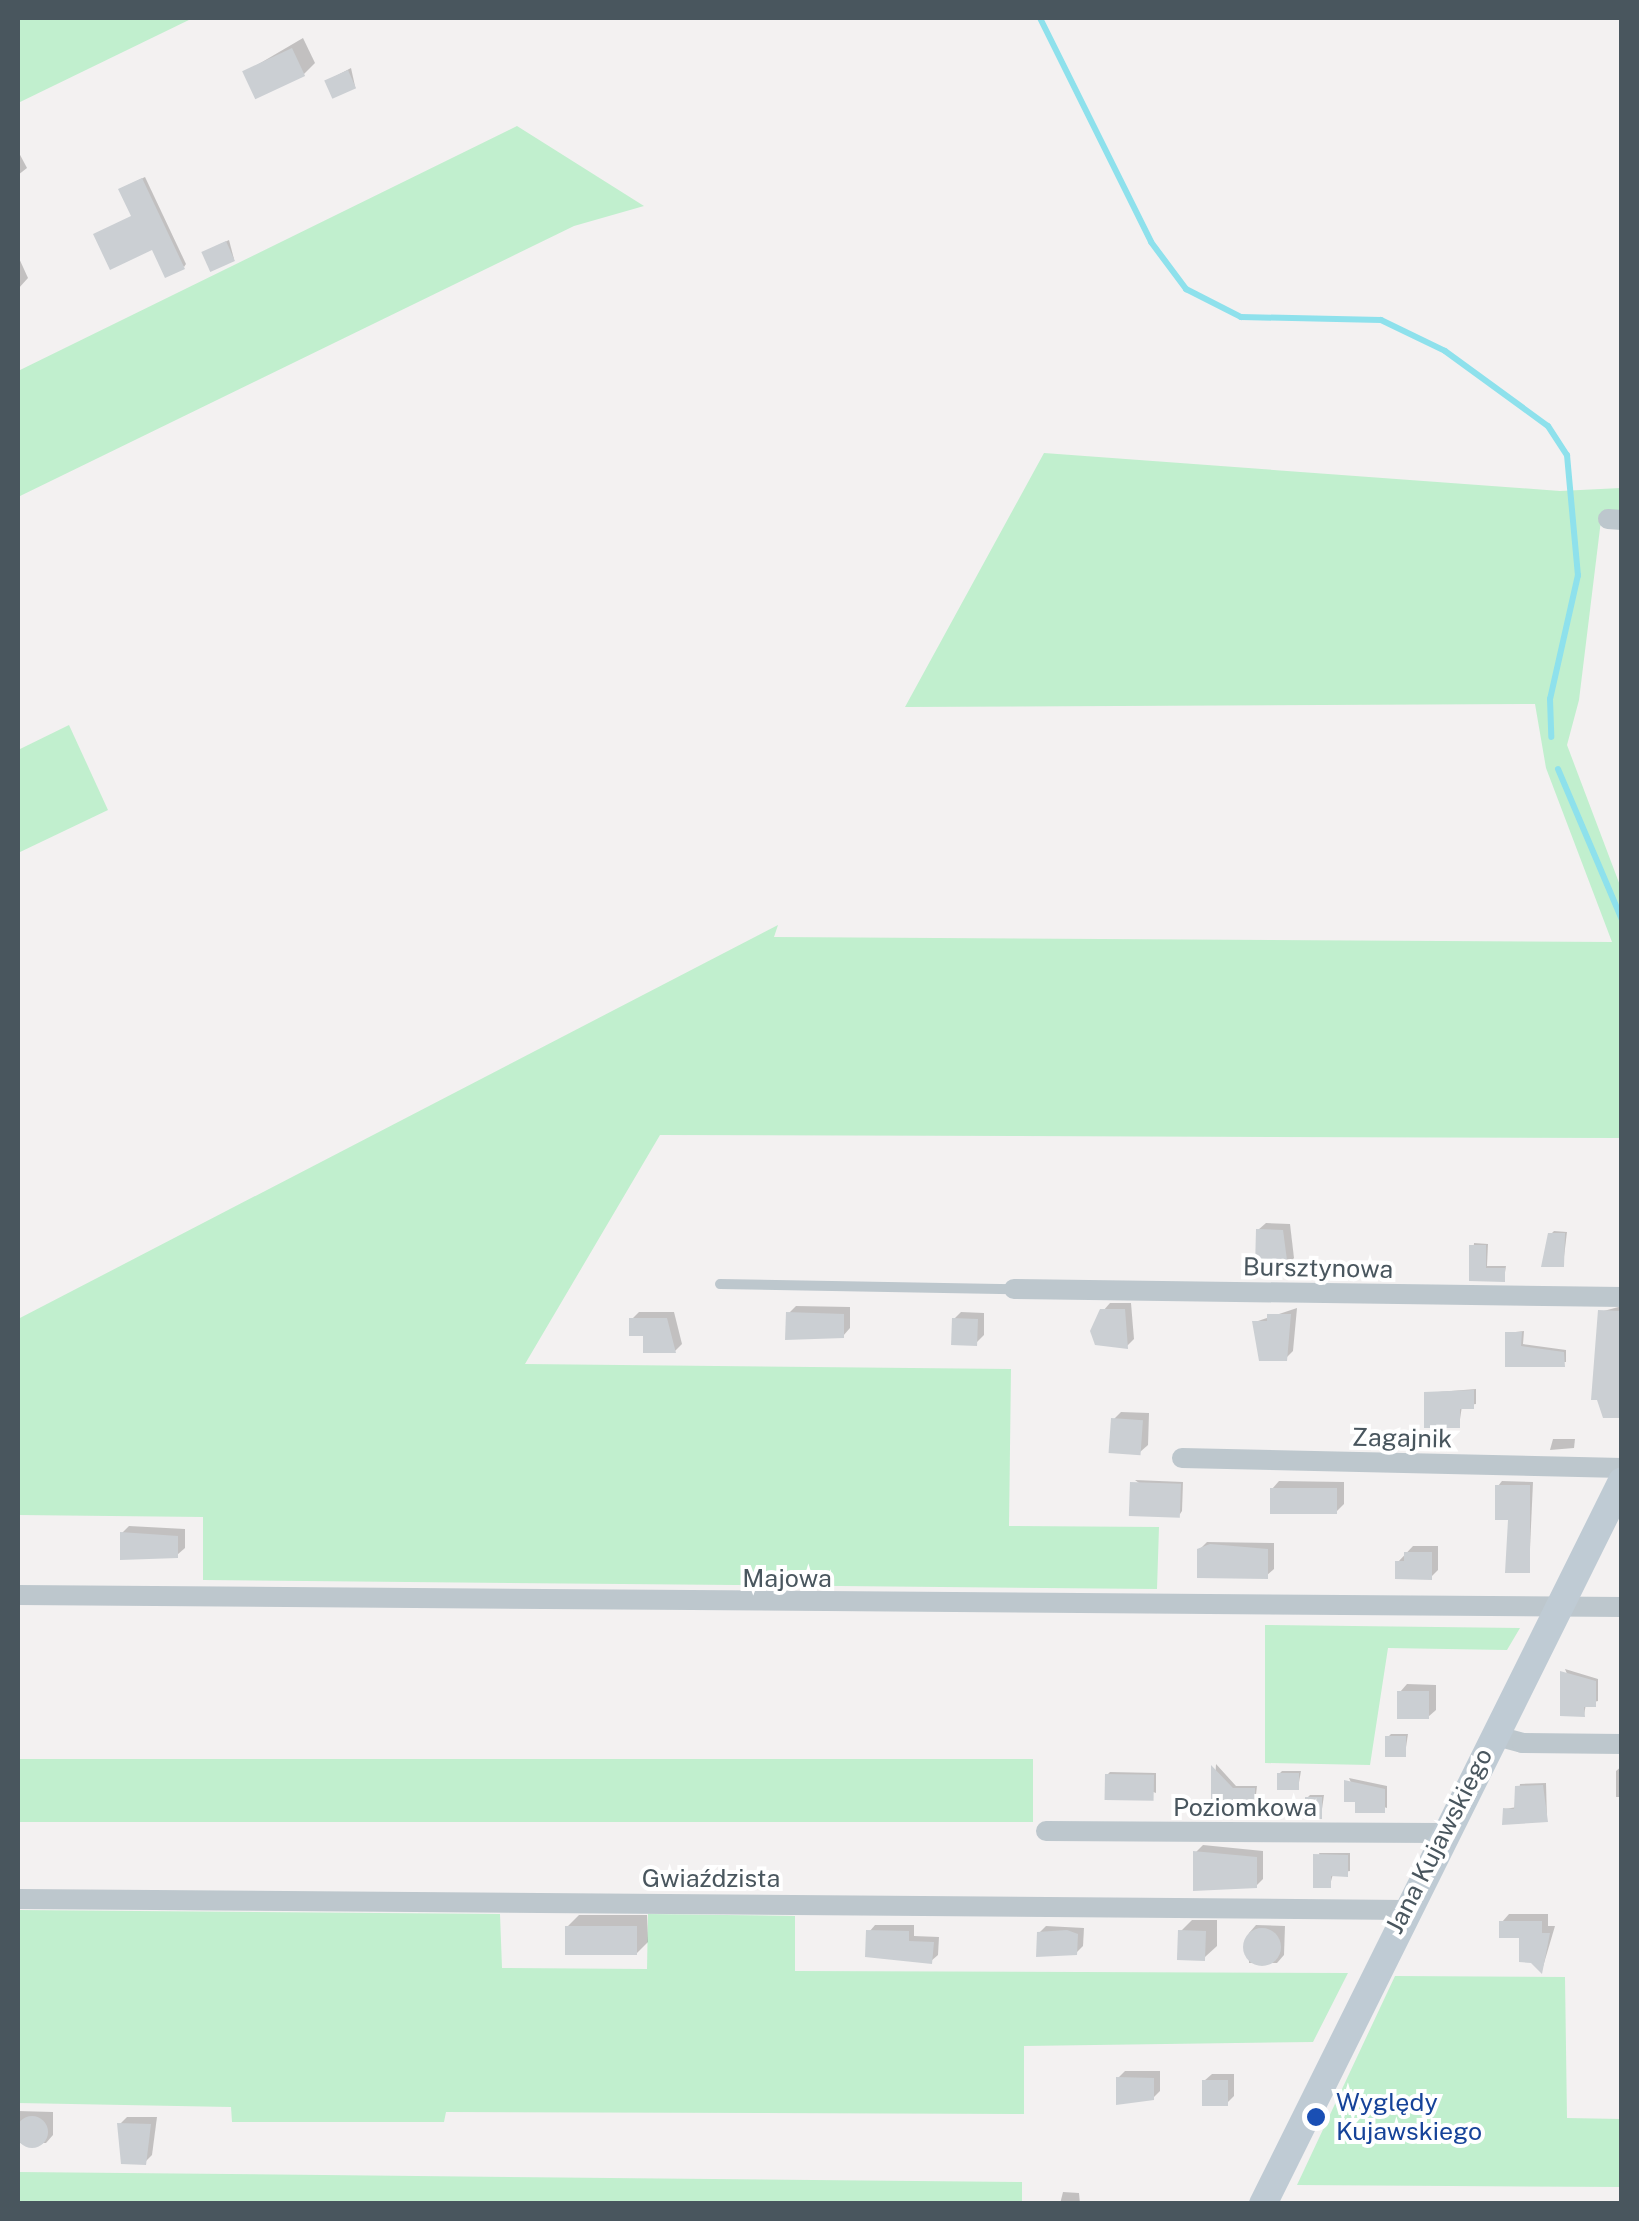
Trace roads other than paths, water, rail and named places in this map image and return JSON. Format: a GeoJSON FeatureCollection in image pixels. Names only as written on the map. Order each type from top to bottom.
{"type":"FeatureCollection","features":[{"type":"Feature","properties":{"kind":"main road","name":"Jana Kujawskiego"},"geometry":{"type":"LineString","coordinates":[[1263,2204],[1404,1910],[1622,1481]]}},
{"type":"Feature","properties":{"kind":"street","name":"Bursztynowa"},"geometry":{"type":"LineString","coordinates":[[1014,1289],[1622,1296]]}},
{"type":"Feature","properties":{"kind":"street","name":"Zagajnik"},"geometry":{"type":"LineString","coordinates":[[1182,1458],[1622,1468]]}},
{"type":"Feature","properties":{"kind":"street","name":"Majowa"},"geometry":{"type":"LineString","coordinates":[[18,1596],[1622,1607]]}},
{"type":"Feature","properties":{"kind":"street"},"geometry":{"type":"LineString","coordinates":[[1493,1736],[1522,1743],[1622,1744]]}},
{"type":"Feature","properties":{"kind":"street","name":"Poziomkowa"},"geometry":{"type":"LineString","coordinates":[[1046,1831],[1443,1833]]}},
{"type":"Feature","properties":{"kind":"street","name":"Gwiaździsta"},"geometry":{"type":"LineString","coordinates":[[18,1899],[1404,1910]]}},
{"type":"Feature","properties":{"kind":"lane"},"geometry":{"type":"LineString","coordinates":[[720,1284],[1014,1289]]}},
{"type":"Feature","properties":{"kind":"waterway"},"geometry":{"type":"LineString","coordinates":[[1040,18],[1151,242],[1186,289],[1241,317],[1381,320],[1445,351],[1548,426],[1567,455],[1578,575],[1550,699],[1551,737]]}},
{"type":"Feature","properties":{"kind":"waterway"},"geometry":{"type":"LineString","coordinates":[[1558,769],[1622,920]]}},
{"type":"Feature","properties":{"kind":"place","name":"Wyględy Kujawskiego"},"geometry":{"type":"Point","coordinates":[1316,2117]}}]}
